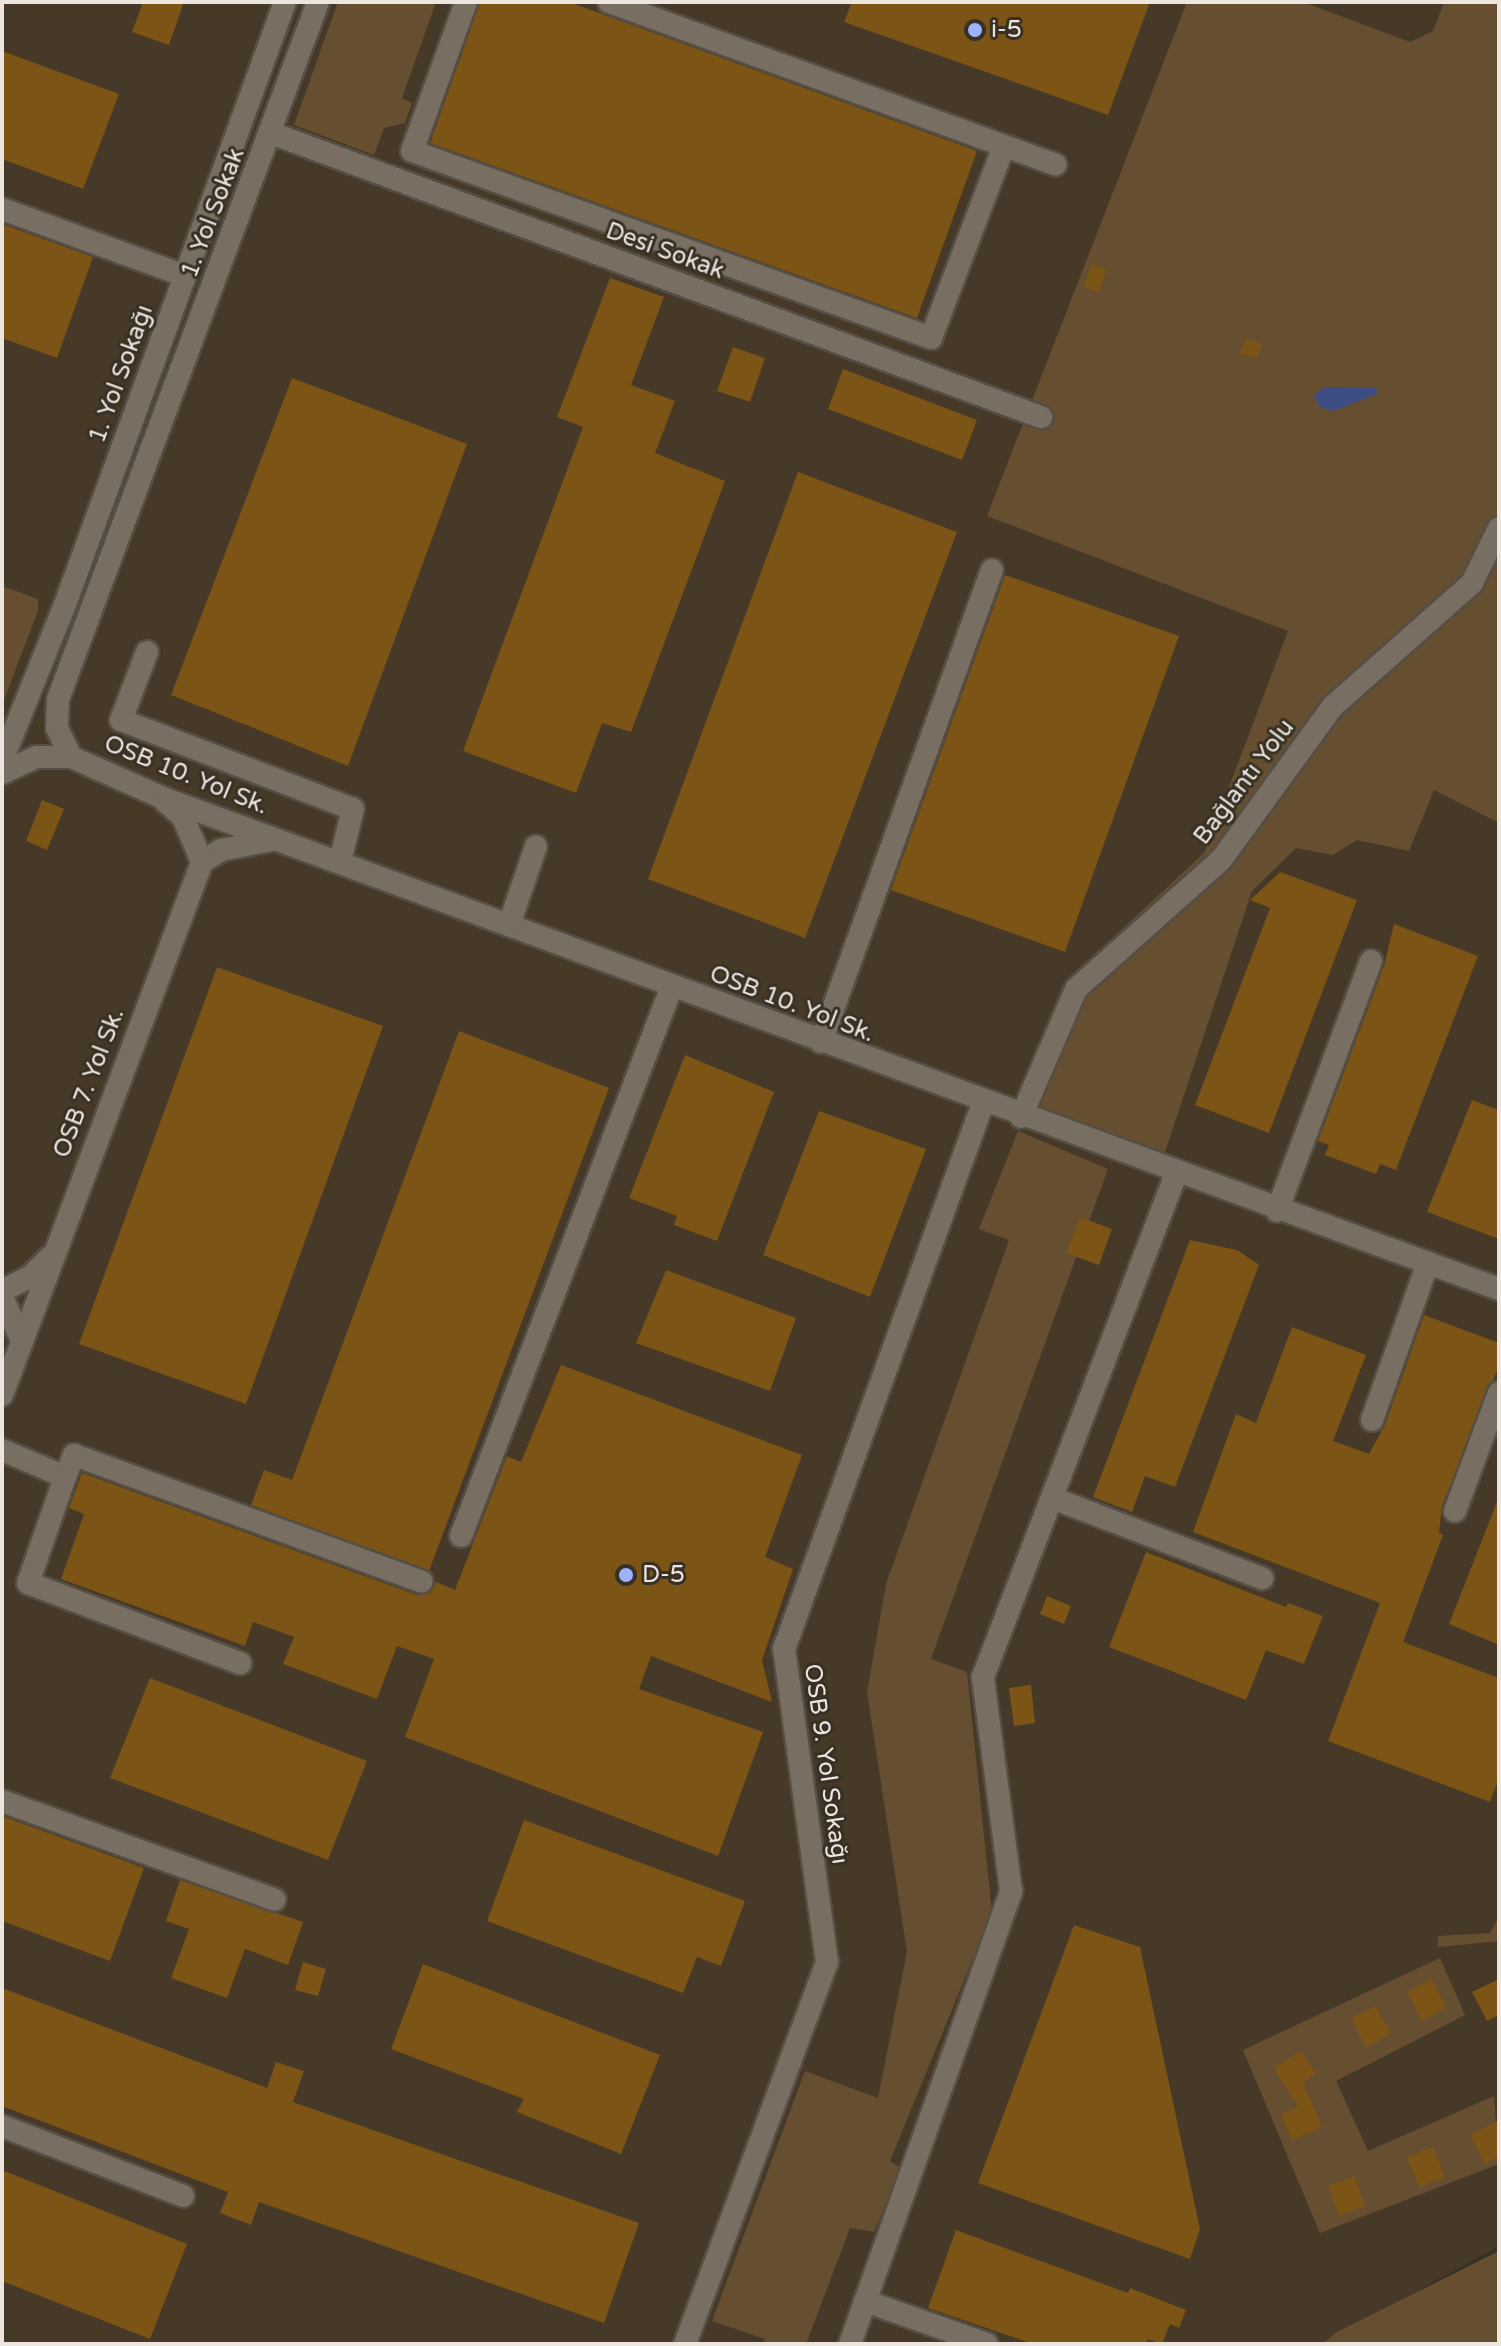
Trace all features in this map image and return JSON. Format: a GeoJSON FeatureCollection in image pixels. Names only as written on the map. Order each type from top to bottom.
{"type":"FeatureCollection","features":[{"type":"Feature","properties":{"kind":"street","name":"1. Yol Sokağı"},"geometry":{"type":"LineString","coordinates":[[2,761],[66,602],[285,2]]}},
{"type":"Feature","properties":{"kind":"street","name":"1. Yol Sokak"},"geometry":{"type":"LineString","coordinates":[[71,757],[57,728],[58,699],[318,2]]}},
{"type":"Feature","properties":{"kind":"street"},"geometry":{"type":"LineString","coordinates":[[466,2],[412,151],[931,338],[1004,146]]}},
{"type":"Feature","properties":{"kind":"street"},"geometry":{"type":"LineString","coordinates":[[609,2],[1055,164]]}},
{"type":"Feature","properties":{"kind":"street","name":"Desi Sokak"},"geometry":{"type":"LineString","coordinates":[[271,133],[1041,417]]}},
{"type":"Feature","properties":{"kind":"street"},"geometry":{"type":"LineString","coordinates":[[2,209],[185,276]]}},
{"type":"Feature","properties":{"kind":"street","name":"Bağlantı Yolu"},"geometry":{"type":"LineString","coordinates":[[1021,1117],[1076,989],[1221,860],[1332,707],[1472,583],[1499,528]]}},
{"type":"Feature","properties":{"kind":"street"},"geometry":{"type":"LineString","coordinates":[[821,1042],[992,570]]}},
{"type":"Feature","properties":{"kind":"street"},"geometry":{"type":"LineString","coordinates":[[66,602],[91,611]]}},
{"type":"Feature","properties":{"kind":"street"},"geometry":{"type":"LineString","coordinates":[[147,652],[121,720],[353,809],[340,861]]}},
{"type":"Feature","properties":{"kind":"street"},"geometry":{"type":"LineString","coordinates":[[2,773],[36,757],[71,757]]}},
{"type":"Feature","properties":{"kind":"street","name":"OSB 10. Yol Sk."},"geometry":{"type":"LineString","coordinates":[[71,757],[163,798],[340,861],[1176,1174],[1499,1289]]}},
{"type":"Feature","properties":{"kind":"street"},"geometry":{"type":"LineString","coordinates":[[163,798],[183,817],[202,862],[243,843],[278,839]]}},
{"type":"Feature","properties":{"kind":"street"},"geometry":{"type":"LineString","coordinates":[[509,925],[536,846]]}},
{"type":"Feature","properties":{"kind":"street","name":"OSB 7. Yol Sk."},"geometry":{"type":"LineString","coordinates":[[2,1395],[51,1256],[202,862]]}},
{"type":"Feature","properties":{"kind":"street"},"geometry":{"type":"LineString","coordinates":[[1277,1211],[1371,961]]}},
{"type":"Feature","properties":{"kind":"street"},"geometry":{"type":"LineString","coordinates":[[461,1536],[672,986]]}},
{"type":"Feature","properties":{"kind":"street","name":"OSB 9. Yol Sokağı"},"geometry":{"type":"LineString","coordinates":[[685,2344],[827,1962],[784,1649],[983,1103]]}},
{"type":"Feature","properties":{"kind":"street"},"geometry":{"type":"LineString","coordinates":[[850,2344],[1011,1891],[983,1677],[1176,1174]]}},
{"type":"Feature","properties":{"kind":"street"},"geometry":{"type":"LineString","coordinates":[[22,1341],[2,1294],[31,1276],[51,1256]]}},
{"type":"Feature","properties":{"kind":"street"},"geometry":{"type":"LineString","coordinates":[[1372,1420],[1428,1263]]}},
{"type":"Feature","properties":{"kind":"street"},"geometry":{"type":"LineString","coordinates":[[1455,1511],[1499,1393]]}},
{"type":"Feature","properties":{"kind":"street"},"geometry":{"type":"LineString","coordinates":[[2,1450],[65,1477]]}},
{"type":"Feature","properties":{"kind":"street"},"geometry":{"type":"LineString","coordinates":[[240,1663],[28,1583],[74,1455],[422,1582]]}},
{"type":"Feature","properties":{"kind":"street"},"geometry":{"type":"LineString","coordinates":[[1052,1498],[1262,1578]]}},
{"type":"Feature","properties":{"kind":"street"},"geometry":{"type":"LineString","coordinates":[[2,1801],[275,1900]]}},
{"type":"Feature","properties":{"kind":"street"},"geometry":{"type":"LineString","coordinates":[[2,2126],[183,2196]]}},
{"type":"Feature","properties":{"kind":"street"},"geometry":{"type":"LineString","coordinates":[[865,2301],[987,2344]]}},
{"type":"Feature","properties":{"kind":"shaded area"},"geometry":{"type":"Polygon","coordinates":[[[2,2],[1499,2],[1499,2246],[1322,2344],[2,2344],[2,2]]]}},
{"type":"Feature","properties":{"kind":"shaded area"},"geometry":{"type":"Polygon","coordinates":[[[338,2],[436,2],[402,98],[412,103],[405,123],[384,128],[374,155],[294,125],[338,2]]]}},
{"type":"Feature","properties":{"kind":"shaded area"},"geometry":{"type":"Polygon","coordinates":[[[1187,2],[1303,2],[1410,42],[1433,31],[1444,2],[1499,2],[1499,823],[1434,790],[1409,851],[1357,840],[1333,855],[1296,848],[1252,891],[1164,1155],[1015,1101],[1063,984],[1204,853],[1288,631],[987,516],[1187,2]]]}},
{"type":"Feature","properties":{"kind":"shaded area"},"geometry":{"type":"Polygon","coordinates":[[[2,586],[38,599],[38,611],[2,705],[2,586]]]}},
{"type":"Feature","properties":{"kind":"shaded area"},"geometry":{"type":"Polygon","coordinates":[[[1018,1131],[1108,1169],[931,1659],[967,1672],[992,1912],[890,2161],[901,2169],[874,2232],[850,2228],[806,2344],[764,2344],[765,2339],[712,2321],[805,2071],[878,2098],[907,1952],[867,1692],[886,1584],[1009,1240],[979,1229],[1018,1131]]]}},
{"type":"Feature","properties":{"kind":"shaded area"},"geometry":{"type":"Polygon","coordinates":[[[1499,1916],[1499,1941],[1438,1947],[1438,1936],[1490,1933],[1499,1916]]]}},
{"type":"Feature","properties":{"kind":"shaded area"},"geometry":{"type":"Polygon","coordinates":[[[1440,1958],[1465,2015],[1336,2081],[1368,2151],[1494,2096],[1499,2164],[1320,2233],[1243,2050],[1440,1958]]]}},
{"type":"Feature","properties":{"kind":"shaded area"},"geometry":{"type":"Polygon","coordinates":[[[1499,2251],[1499,2344],[1322,2344],[1337,2332],[1499,2251]]]}},
{"type":"Feature","properties":{"kind":"water"},"geometry":{"type":"Polygon","coordinates":[[[1324,387],[1376,388],[1377,394],[1333,411],[1320,407],[1314,396],[1324,387]]]}},
{"type":"Feature","properties":{"kind":"building"},"geometry":{"type":"Polygon","coordinates":[[[143,2],[184,2],[169,45],[132,32],[143,2]]]}},
{"type":"Feature","properties":{"kind":"building"},"geometry":{"type":"Polygon","coordinates":[[[480,2],[569,2],[977,151],[917,318],[430,143],[480,2]]]}},
{"type":"Feature","properties":{"kind":"building"},"geometry":{"type":"Polygon","coordinates":[[[852,2],[1150,2],[1108,115],[844,22],[852,2]]]}},
{"type":"Feature","properties":{"kind":"building"},"geometry":{"type":"Polygon","coordinates":[[[2,51],[119,94],[83,189],[2,159],[2,51]]]}},
{"type":"Feature","properties":{"kind":"building"},"geometry":{"type":"Polygon","coordinates":[[[2,224],[93,257],[57,358],[2,338],[2,224]]]}},
{"type":"Feature","properties":{"kind":"building"},"geometry":{"type":"Polygon","coordinates":[[[1092,264],[1107,270],[1099,292],[1083,287],[1092,264]]]}},
{"type":"Feature","properties":{"kind":"building"},"geometry":{"type":"Polygon","coordinates":[[[610,278],[664,297],[631,385],[675,401],[655,453],[725,481],[631,732],[602,723],[576,793],[463,751],[583,427],[557,417],[610,278]]]}},
{"type":"Feature","properties":{"kind":"building"},"geometry":{"type":"Polygon","coordinates":[[[1246,338],[1262,344],[1257,359],[1240,353],[1246,338]]]}},
{"type":"Feature","properties":{"kind":"building"},"geometry":{"type":"Polygon","coordinates":[[[733,347],[765,358],[750,402],[717,391],[733,347]]]}},
{"type":"Feature","properties":{"kind":"building"},"geometry":{"type":"Polygon","coordinates":[[[843,369],[977,420],[962,460],[828,409],[843,369]]]}},
{"type":"Feature","properties":{"kind":"building"},"geometry":{"type":"Polygon","coordinates":[[[292,378],[467,444],[348,766],[171,695],[292,378]]]}},
{"type":"Feature","properties":{"kind":"building"},"geometry":{"type":"Polygon","coordinates":[[[798,472],[957,532],[805,938],[648,879],[798,472]]]}},
{"type":"Feature","properties":{"kind":"building"},"geometry":{"type":"Polygon","coordinates":[[[1005,575],[1179,636],[1065,952],[891,890],[1005,575]]]}},
{"type":"Feature","properties":{"kind":"building"},"geometry":{"type":"Polygon","coordinates":[[[42,800],[64,809],[47,850],[26,841],[42,800]]]}},
{"type":"Feature","properties":{"kind":"building"},"geometry":{"type":"Polygon","coordinates":[[[1280,872],[1357,900],[1269,1133],[1195,1105],[1270,908],[1250,900],[1280,872]]]}},
{"type":"Feature","properties":{"kind":"building"},"geometry":{"type":"Polygon","coordinates":[[[1394,924],[1478,956],[1396,1170],[1380,1164],[1376,1174],[1325,1155],[1329,1145],[1318,1141],[1384,966],[1394,924]]]}},
{"type":"Feature","properties":{"kind":"building"},"geometry":{"type":"Polygon","coordinates":[[[217,967],[383,1026],[246,1404],[79,1344],[217,967]]]}},
{"type":"Feature","properties":{"kind":"building"},"geometry":{"type":"Polygon","coordinates":[[[459,1031],[609,1088],[429,1571],[251,1505],[264,1470],[292,1480],[459,1031]]]}},
{"type":"Feature","properties":{"kind":"building"},"geometry":{"type":"Polygon","coordinates":[[[685,1055],[774,1092],[717,1241],[674,1225],[677,1216],[629,1198],[685,1055]]]}},
{"type":"Feature","properties":{"kind":"building"},"geometry":{"type":"Polygon","coordinates":[[[1472,1100],[1499,1110],[1499,1239],[1427,1212],[1472,1100]]]}},
{"type":"Feature","properties":{"kind":"building"},"geometry":{"type":"Polygon","coordinates":[[[819,1111],[926,1149],[870,1297],[763,1255],[819,1111]]]}},
{"type":"Feature","properties":{"kind":"building"},"geometry":{"type":"Polygon","coordinates":[[[1080,1217],[1112,1229],[1099,1265],[1066,1253],[1080,1217]]]}},
{"type":"Feature","properties":{"kind":"building"},"geometry":{"type":"Polygon","coordinates":[[[1190,1240],[1237,1250],[1259,1265],[1175,1487],[1145,1476],[1132,1512],[1093,1497],[1190,1240]]]}},
{"type":"Feature","properties":{"kind":"building"},"geometry":{"type":"Polygon","coordinates":[[[666,1270],[796,1318],[770,1391],[636,1343],[666,1270]]]}},
{"type":"Feature","properties":{"kind":"building"},"geometry":{"type":"Polygon","coordinates":[[[1424,1315],[1499,1343],[1499,1366],[1442,1506],[1439,1533],[1443,1535],[1403,1642],[1499,1678],[1499,1778],[1490,1802],[1328,1741],[1380,1603],[1193,1532],[1236,1414],[1256,1423],[1292,1327],[1366,1355],[1333,1441],[1369,1454],[1385,1425],[1424,1315]]]}},
{"type":"Feature","properties":{"kind":"building"},"geometry":{"type":"Polygon","coordinates":[[[561,1365],[802,1455],[765,1557],[793,1569],[762,1660],[772,1702],[651,1656],[639,1689],[763,1732],[718,1856],[405,1737],[434,1659],[397,1646],[377,1699],[283,1664],[294,1637],[253,1622],[245,1646],[61,1579],[84,1514],[69,1508],[82,1473],[417,1595],[430,1593],[436,1582],[455,1590],[507,1456],[521,1462],[561,1365]]]}},
{"type":"Feature","properties":{"kind":"building"},"geometry":{"type":"Polygon","coordinates":[[[1499,1497],[1499,1645],[1449,1624],[1499,1497]]]}},
{"type":"Feature","properties":{"kind":"building"},"geometry":{"type":"Polygon","coordinates":[[[1146,1552],[1286,1607],[1288,1603],[1323,1616],[1304,1664],[1266,1650],[1246,1700],[1109,1647],[1146,1552]]]}},
{"type":"Feature","properties":{"kind":"building"},"geometry":{"type":"Polygon","coordinates":[[[1047,1596],[1071,1606],[1064,1624],[1040,1614],[1047,1596]]]}},
{"type":"Feature","properties":{"kind":"building"},"geometry":{"type":"Polygon","coordinates":[[[150,1678],[367,1761],[328,1860],[110,1778],[150,1678]]]}},
{"type":"Feature","properties":{"kind":"building"},"geometry":{"type":"Polygon","coordinates":[[[1031,1685],[1035,1723],[1014,1726],[1009,1688],[1031,1685]]]}},
{"type":"Feature","properties":{"kind":"building"},"geometry":{"type":"Polygon","coordinates":[[[2,1816],[144,1868],[110,1961],[2,1921],[2,1816]]]}},
{"type":"Feature","properties":{"kind":"building"},"geometry":{"type":"Polygon","coordinates":[[[524,1820],[745,1901],[721,1966],[697,1957],[683,1993],[487,1921],[524,1820]]]}},
{"type":"Feature","properties":{"kind":"building"},"geometry":{"type":"Polygon","coordinates":[[[180,1880],[303,1922],[288,1965],[245,1949],[227,1998],[171,1978],[189,1929],[166,1921],[180,1880]]]}},
{"type":"Feature","properties":{"kind":"building"},"geometry":{"type":"Polygon","coordinates":[[[1074,1925],[1140,1947],[1200,2229],[1190,2259],[978,2183],[1074,1925]]]}},
{"type":"Feature","properties":{"kind":"building"},"geometry":{"type":"Polygon","coordinates":[[[303,1962],[326,1969],[318,1996],[295,1990],[303,1962]]]}},
{"type":"Feature","properties":{"kind":"building"},"geometry":{"type":"Polygon","coordinates":[[[423,1964],[660,2055],[621,2154],[517,2112],[524,2099],[391,2049],[423,1964]]]}},
{"type":"Feature","properties":{"kind":"building"},"geometry":{"type":"Polygon","coordinates":[[[1432,1979],[1446,2008],[1422,2021],[1407,1992],[1432,1979]]]}},
{"type":"Feature","properties":{"kind":"building"},"geometry":{"type":"Polygon","coordinates":[[[1499,1979],[1499,2015],[1487,2021],[1472,1992],[1499,1979]]]}},
{"type":"Feature","properties":{"kind":"building"},"geometry":{"type":"Polygon","coordinates":[[[2,1988],[267,2088],[276,2062],[304,2071],[293,2102],[639,2223],[604,2323],[259,2202],[251,2225],[220,2213],[228,2192],[2,2106],[2,1988]]]}},
{"type":"Feature","properties":{"kind":"building"},"geometry":{"type":"Polygon","coordinates":[[[1376,2006],[1391,2034],[1366,2047],[1351,2018],[1376,2006]]]}},
{"type":"Feature","properties":{"kind":"building"},"geometry":{"type":"Polygon","coordinates":[[[1301,2051],[1316,2074],[1303,2083],[1322,2127],[1292,2140],[1281,2114],[1298,2107],[1274,2068],[1301,2051]]]}},
{"type":"Feature","properties":{"kind":"building"},"geometry":{"type":"Polygon","coordinates":[[[1499,2120],[1499,2156],[1485,2164],[1470,2135],[1499,2120]]]}},
{"type":"Feature","properties":{"kind":"building"},"geometry":{"type":"Polygon","coordinates":[[[1433,2147],[1445,2177],[1419,2187],[1407,2157],[1433,2147]]]}},
{"type":"Feature","properties":{"kind":"building"},"geometry":{"type":"Polygon","coordinates":[[[2,2170],[187,2244],[150,2339],[2,2281],[2,2170]]]}},
{"type":"Feature","properties":{"kind":"building"},"geometry":{"type":"Polygon","coordinates":[[[1354,2176],[1365,2206],[1339,2216],[1328,2186],[1354,2176]]]}},
{"type":"Feature","properties":{"kind":"building"},"geometry":{"type":"Polygon","coordinates":[[[956,2230],[1128,2293],[1130,2288],[1186,2310],[1179,2328],[1170,2324],[1162,2344],[1148,2339],[1146,2344],[1033,2344],[928,2308],[956,2230]]]}},
{"type":"Feature","properties":{"kind":"place","name":"i-5"},"geometry":{"type":"Point","coordinates":[975,30]}},
{"type":"Feature","properties":{"kind":"place","name":"D-5"},"geometry":{"type":"Point","coordinates":[626,1575]}}]}
